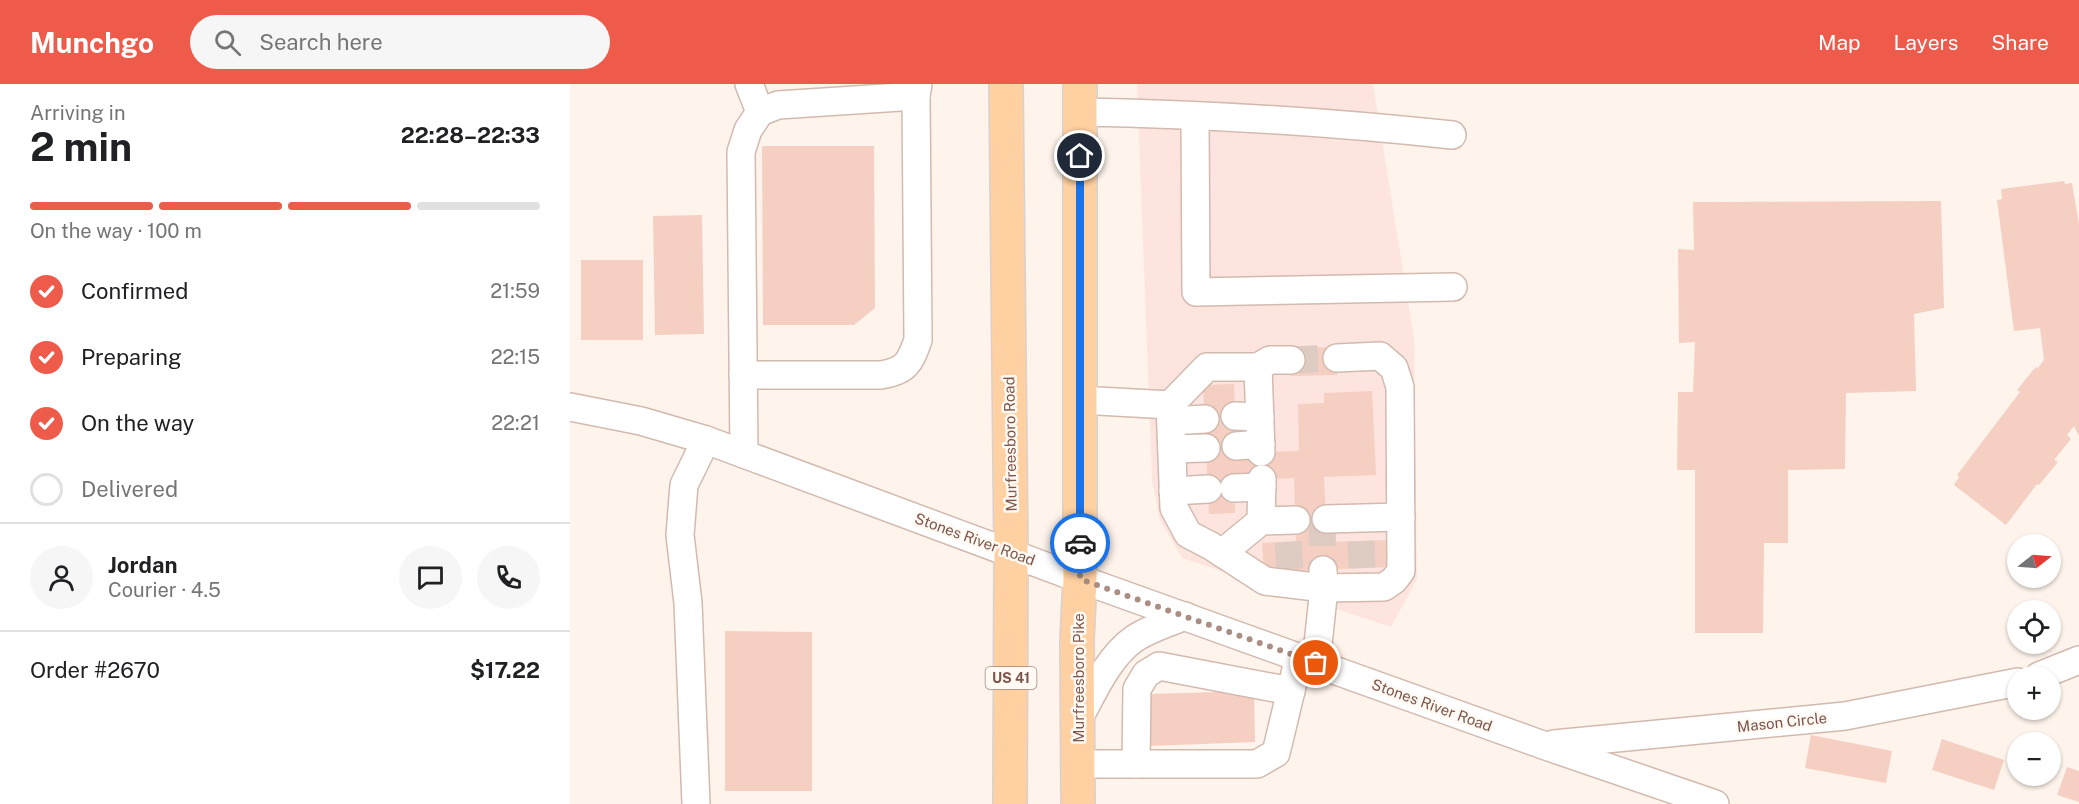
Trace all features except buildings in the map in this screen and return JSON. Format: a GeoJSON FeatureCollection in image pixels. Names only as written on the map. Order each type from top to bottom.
{"type":"FeatureCollection","features":[{"type":"Feature","properties":{"kind":"main road","name":"Murfreesboro Road"},"geometry":{"type":"LineString","coordinates":[[1001,87],[1011,553],[1010,804]]}},
{"type":"Feature","properties":{"kind":"main road","name":"Murfreesboro Pike"},"geometry":{"type":"LineString","coordinates":[[1078,804],[1080,98]]}},
{"type":"Feature","properties":{"kind":"street"},"geometry":{"type":"LineString","coordinates":[[749,84],[760,112]]}},
{"type":"Feature","properties":{"kind":"street"},"geometry":{"type":"LineString","coordinates":[[743,375],[881,375],[896,373],[910,362],[918,340],[917,90],[778,105],[760,112],[748,130],[741,152],[743,375],[744,454]]}},
{"type":"Feature","properties":{"kind":"street"},"geometry":{"type":"LineString","coordinates":[[1080,98],[1195,116],[1357,125],[1452,135]]}},
{"type":"Feature","properties":{"kind":"street"},"geometry":{"type":"LineString","coordinates":[[1195,116],[1196,292],[1452,287]]}},
{"type":"Feature","properties":{"kind":"street"},"geometry":{"type":"LineString","coordinates":[[1291,360],[1270,360],[1258,367],[1207,367],[1171,413],[1174,508],[1188,534],[1222,553],[1265,582],[1290,578],[1362,578],[1384,587],[1401,571],[1400,387],[1394,368],[1380,356],[1337,358]]}},
{"type":"Feature","properties":{"kind":"street"},"geometry":{"type":"LineString","coordinates":[[1253,448],[1248,417],[1258,367]]}},
{"type":"Feature","properties":{"kind":"street"},"geometry":{"type":"LineString","coordinates":[[1080,400],[1205,419]]}},
{"type":"Feature","properties":{"kind":"street","name":"Stones River Road"},"geometry":{"type":"LineString","coordinates":[[570,407],[641,421],[706,440],[1080,579],[1544,745],[1666,796],[1715,804]]}},
{"type":"Feature","properties":{"kind":"street"},"geometry":{"type":"LineString","coordinates":[[696,804],[688,603],[680,535],[684,485],[706,440]]}},
{"type":"Feature","properties":{"kind":"street"},"geometry":{"type":"LineString","coordinates":[[1172,449],[1206,448]]}},
{"type":"Feature","properties":{"kind":"street"},"geometry":{"type":"LineString","coordinates":[[1222,553],[1261,521],[1262,483],[1234,488]]}},
{"type":"Feature","properties":{"kind":"street"},"geometry":{"type":"LineString","coordinates":[[1173,491],[1208,489]]}},
{"type":"Feature","properties":{"kind":"street"},"geometry":{"type":"LineString","coordinates":[[1326,519],[1361,530],[1401,518]]}},
{"type":"Feature","properties":{"kind":"street"},"geometry":{"type":"LineString","coordinates":[[1261,521],[1291,527]]}},
{"type":"Feature","properties":{"kind":"street"},"geometry":{"type":"LineString","coordinates":[[1078,764],[1257,764],[1276,753],[1291,691],[1307,660],[1323,579]]}},
{"type":"Feature","properties":{"kind":"street"},"geometry":{"type":"LineString","coordinates":[[1078,720],[1101,679],[1121,650],[1134,639],[1185,616]]}},
{"type":"Feature","properties":{"kind":"street"},"geometry":{"type":"LineString","coordinates":[[2061,667],[2079,660]]}},
{"type":"Feature","properties":{"kind":"street"},"geometry":{"type":"LineString","coordinates":[[1136,764],[1137,688],[1146,674],[1159,666],[1291,691]]}},
{"type":"Feature","properties":{"kind":"street","name":"Mason Circle"},"geometry":{"type":"LineString","coordinates":[[1544,745],[1845,716],[2007,684]]}},
{"type":"Feature","properties":{"kind":"shaded area"},"geometry":{"type":"Polygon","coordinates":[[[1137,84],[1373,84],[1414,339],[1417,579],[1391,627],[1182,558],[1160,520],[1152,481],[1137,84]]]}},
{"type":"Feature","properties":{"kind":"tunnel"},"geometry":{"type":"LineString","coordinates":[[1291,360],[1337,358]]}},
{"type":"Feature","properties":{"kind":"tunnel"},"geometry":{"type":"LineString","coordinates":[[1322,519],[1323,570]]}},
{"type":"Feature","properties":{"kind":"tunnel"},"geometry":{"type":"LineString","coordinates":[[1361,541],[1362,568]]}},
{"type":"Feature","properties":{"kind":"tunnel"},"geometry":{"type":"LineString","coordinates":[[1288,542],[1290,571]]}},
{"type":"Feature","properties":{"kind":"way so far"},"geometry":{"type":"LineString","coordinates":[[1080,543],[1080,579],[1316,663]]}},
{"type":"Feature","properties":{"kind":"route"},"geometry":{"type":"LineString","coordinates":[[1080,156],[1080,543]]}}]}
